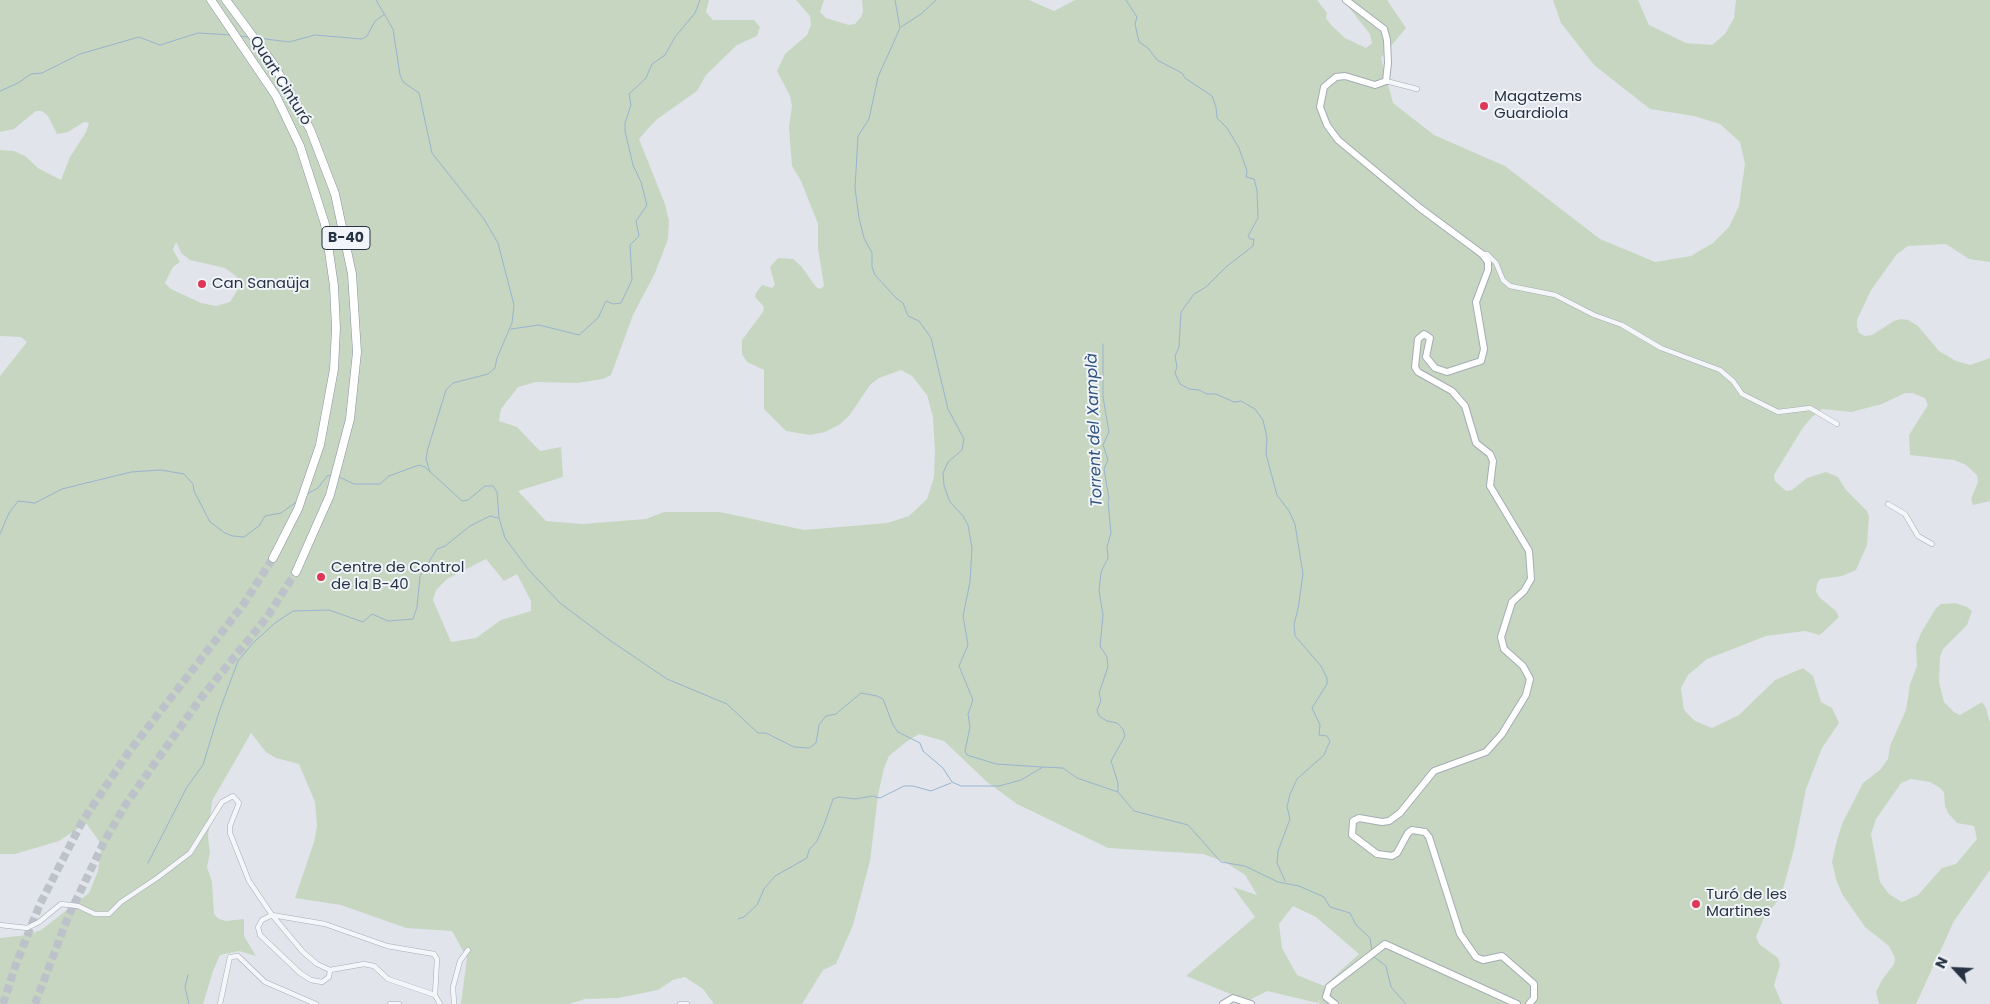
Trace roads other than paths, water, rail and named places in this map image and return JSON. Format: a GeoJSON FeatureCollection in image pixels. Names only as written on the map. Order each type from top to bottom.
{"type":"FeatureCollection","features":[{"type":"Feature","properties":{"kind":"highway","name":"Quart Cinturó"},"geometry":{"type":"LineString","coordinates":[[213,3],[276,96],[300,146],[317,195],[328,243],[334,286],[335,348],[330,399],[320,445],[304,495],[273,558]]}},
{"type":"Feature","properties":{"kind":"highway","name":"Quart Cinturó"},"geometry":{"type":"LineString","coordinates":[[228,3],[282,78],[310,129],[328,174],[345,231],[352,274],[357,330],[355,378],[345,443],[325,510],[296,572]]}},
{"type":"Feature","properties":{"kind":"street"},"geometry":{"type":"LineString","coordinates":[[1346,0],[1384,29],[1388,63],[1386,81]]}},
{"type":"Feature","properties":{"kind":"street"},"geometry":{"type":"LineString","coordinates":[[1416,89],[1386,81],[1375,85],[1345,76],[1330,81],[1324,87],[1320,96],[1320,106],[1326,125],[1338,140],[1420,208],[1482,254],[1488,262],[1488,270],[1476,302],[1484,349],[1481,361],[1447,372],[1435,368],[1426,357],[1430,338],[1424,334],[1418,339],[1415,367],[1418,372],[1443,385],[1461,400],[1476,442],[1490,454],[1493,460],[1490,486],[1529,551],[1531,579],[1524,591],[1512,602],[1501,636],[1504,649],[1527,671],[1530,679],[1530,688],[1502,734],[1486,752],[1434,771],[1400,814],[1389,821],[1382,822],[1359,818],[1353,821],[1351,828],[1352,836],[1384,856],[1397,853],[1408,833],[1412,830],[1426,832],[1460,934],[1476,957],[1483,960],[1502,956],[1534,984],[1534,998],[1529,1004]]}},
{"type":"Feature","properties":{"kind":"street"},"geometry":{"type":"LineString","coordinates":[[1482,254],[1487,254],[1496,263],[1503,280],[1510,286],[1554,295],[1594,315],[1622,325],[1661,348],[1720,370],[1733,381],[1742,394],[1769,409],[1778,412],[1810,408],[1837,424]]}},
{"type":"Feature","properties":{"kind":"street"},"geometry":{"type":"LineString","coordinates":[[1888,504],[1905,514],[1918,536],[1932,544]]}},
{"type":"Feature","properties":{"kind":"street"},"geometry":{"type":"LineString","coordinates":[[0,925],[27,928],[39,922],[62,904],[78,906],[95,914],[109,914],[121,902],[190,853],[222,802],[233,796],[239,803],[230,826],[232,841],[249,881],[272,915],[303,952],[317,964],[330,970],[364,964],[374,966],[388,979],[437,1000]]}},
{"type":"Feature","properties":{"kind":"street"},"geometry":{"type":"LineString","coordinates":[[330,970],[329,977],[322,982],[311,980],[300,973],[260,935],[258,927],[262,920],[272,915],[325,924],[387,946],[434,954],[437,959],[437,1000]]}},
{"type":"Feature","properties":{"kind":"street"},"geometry":{"type":"LineString","coordinates":[[1335,1004],[1326,997],[1329,987],[1381,946],[1391,945],[1517,1004]]}},
{"type":"Feature","properties":{"kind":"street"},"geometry":{"type":"LineString","coordinates":[[454,1004],[453,987],[460,961],[468,950]]}},
{"type":"Feature","properties":{"kind":"street"},"geometry":{"type":"LineString","coordinates":[[220,1004],[230,957],[238,956],[265,982],[316,1004]]}},
{"type":"Feature","properties":{"kind":"street"},"geometry":{"type":"LineString","coordinates":[[1223,1004],[1233,998],[1251,1004]]}},
{"type":"Feature","properties":{"kind":"street"},"geometry":{"type":"LineString","coordinates":[[432,1004],[437,1000]]}},
{"type":"Feature","properties":{"kind":"street"},"geometry":{"type":"LineString","coordinates":[[390,1004],[399,1004]]}},
{"type":"Feature","properties":{"kind":"street"},"geometry":{"type":"LineString","coordinates":[[680,1004],[687,1004]]}},
{"type":"Feature","properties":{"kind":"waterway"},"geometry":{"type":"LineString","coordinates":[[376,0],[393,29],[400,75],[403,82],[419,93],[432,153],[484,219],[498,243],[514,305],[512,323],[497,358],[495,368],[488,374],[453,383],[446,390],[428,448],[426,459],[430,472]]}},
{"type":"Feature","properties":{"kind":"waterway"},"geometry":{"type":"LineString","coordinates":[[511,329],[539,325],[579,335],[598,318],[606,301],[613,304],[621,303],[632,280],[630,245],[639,236],[636,221],[647,205],[641,182],[633,165],[625,131],[625,123],[631,105],[629,94],[646,78],[652,64],[665,55],[675,37],[695,13],[700,0]]}},
{"type":"Feature","properties":{"kind":"waterway"},"geometry":{"type":"LineString","coordinates":[[895,0],[900,28],[878,77],[869,119],[858,136],[855,188],[859,218],[864,238],[872,253],[872,267],[875,275],[903,303],[908,316],[919,321],[931,338],[948,409],[964,439],[962,450],[948,462],[943,473],[944,486],[950,502],[963,516],[968,525],[972,548],[970,582],[963,616],[968,645],[959,666],[973,700],[968,714],[970,727],[965,751],[967,755],[996,764],[1042,767]]}},
{"type":"Feature","properties":{"kind":"waterway"},"geometry":{"type":"LineString","coordinates":[[901,27],[921,14],[936,0]]}},
{"type":"Feature","properties":{"kind":"waterway"},"geometry":{"type":"LineString","coordinates":[[1126,0],[1137,17],[1135,24],[1139,42],[1148,48],[1157,60],[1182,73],[1185,78],[1212,96],[1217,118],[1227,128],[1239,148],[1247,171],[1246,177],[1254,179],[1257,190],[1258,218],[1248,236],[1250,239],[1254,239],[1253,246],[1226,267],[1206,287],[1194,294],[1181,312],[1179,347],[1175,356],[1177,367],[1175,373],[1180,384],[1189,389],[1199,390],[1207,394],[1216,394],[1234,402],[1241,401],[1255,409],[1263,420],[1267,438],[1266,454],[1277,495],[1289,511],[1295,524],[1303,574],[1294,624],[1295,636],[1321,666],[1327,678],[1327,684],[1312,708],[1320,725],[1319,735],[1327,736],[1330,741],[1324,755],[1297,779],[1290,794],[1287,807],[1290,819],[1278,851],[1277,863],[1285,881]]}},
{"type":"Feature","properties":{"kind":"waterway"},"geometry":{"type":"LineString","coordinates":[[258,38],[289,42],[315,35],[362,39],[367,36],[375,21],[385,14]]}},
{"type":"Feature","properties":{"kind":"waterway"},"geometry":{"type":"LineString","coordinates":[[0,91],[18,83],[31,74],[42,73],[80,54],[139,37],[160,45],[198,33],[232,35]]}},
{"type":"Feature","properties":{"kind":"waterway"},"geometry":{"type":"LineString","coordinates":[[238,36],[249,37]]}},
{"type":"Feature","properties":{"kind":"waterway","name":"Torrent del Xamplà"},"geometry":{"type":"LineString","coordinates":[[1103,344],[1103,397],[1109,432],[1103,445],[1108,460],[1104,469],[1109,499],[1111,533],[1107,547],[1108,558],[1101,572],[1099,591],[1103,615],[1100,646],[1107,657],[1108,667],[1099,693],[1101,701],[1097,710],[1099,716],[1107,721],[1117,723],[1123,729],[1125,736],[1111,761],[1118,783],[1118,791]]}},
{"type":"Feature","properties":{"kind":"waterway"},"geometry":{"type":"LineString","coordinates":[[339,477],[354,484],[380,484],[389,476],[419,465],[425,467],[462,501],[468,500],[485,486],[493,486],[497,492],[499,518],[505,538],[528,569],[560,603],[608,639],[667,679],[727,704],[758,733],[766,733],[794,747],[809,748],[816,743],[819,725],[826,716],[836,714],[861,693],[877,696],[883,699],[893,725],[898,732],[920,743],[923,751],[943,768],[952,782],[961,786],[999,786],[1021,780],[1043,767],[1063,768],[1077,778],[1118,792],[1134,811],[1188,825],[1221,862],[1245,866],[1278,882],[1299,886],[1324,897],[1330,907],[1350,913],[1356,925],[1370,938],[1372,951]]}},
{"type":"Feature","properties":{"kind":"waterway"},"geometry":{"type":"LineString","coordinates":[[0,534],[9,513],[18,501],[35,503],[62,489],[131,472],[161,470],[184,474],[193,484],[194,491],[210,522],[225,533],[233,536],[244,537],[259,526],[265,516],[281,513],[298,501]]}},
{"type":"Feature","properties":{"kind":"waterway"},"geometry":{"type":"LineString","coordinates":[[307,494],[318,488],[327,476],[333,475]]}},
{"type":"Feature","properties":{"kind":"waterway"},"geometry":{"type":"LineString","coordinates":[[148,863],[187,787],[203,765],[219,712],[238,661],[253,643],[275,623],[293,611],[329,610],[363,622],[372,614],[388,621],[413,619],[417,607],[420,576],[437,549],[445,546],[470,526],[490,516],[498,518]]}},
{"type":"Feature","properties":{"kind":"waterway"},"geometry":{"type":"LineString","coordinates":[[738,919],[744,917],[757,905],[764,889],[775,876],[807,858],[809,850],[817,841],[833,799],[839,797],[856,799],[872,796],[880,798],[904,786],[913,786],[931,791],[951,783]]}},
{"type":"Feature","properties":{"kind":"waterway"},"geometry":{"type":"LineString","coordinates":[[1374,957],[1386,966],[1391,987],[1406,1004]]}},
{"type":"Feature","properties":{"kind":"waterway"},"geometry":{"type":"LineString","coordinates":[[188,975],[185,987],[189,1004]]}},
{"type":"Feature","properties":{"kind":"tunnel"},"geometry":{"type":"LineString","coordinates":[[3,1004],[16,964],[40,904],[82,822],[128,753],[243,605],[273,558]]}},
{"type":"Feature","properties":{"kind":"tunnel"},"geometry":{"type":"LineString","coordinates":[[35,1004],[68,917],[105,840],[126,804],[201,698],[267,617],[296,572]]}},
{"type":"Feature","properties":{"kind":"place","name":"Magatzems Guardiola"},"geometry":{"type":"Point","coordinates":[1484,106]}},
{"type":"Feature","properties":{"kind":"place","name":"Can Sanaüja"},"geometry":{"type":"Point","coordinates":[202,284]}},
{"type":"Feature","properties":{"kind":"place","name":"Centre de Control de la B-40"},"geometry":{"type":"Point","coordinates":[321,577]}},
{"type":"Feature","properties":{"kind":"place","name":"Turó de les Martines"},"geometry":{"type":"Point","coordinates":[1696,904]}}]}
